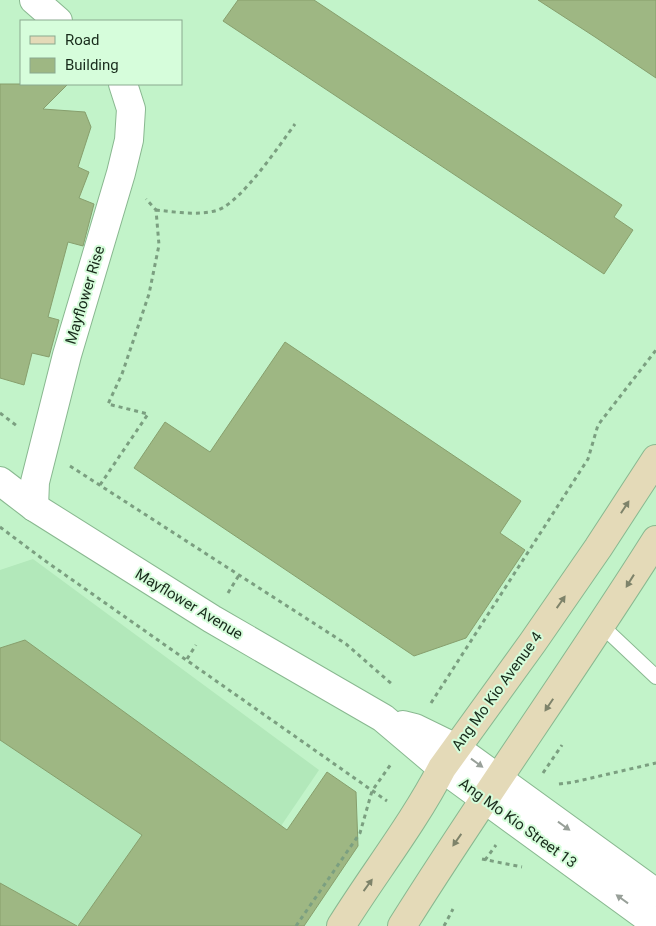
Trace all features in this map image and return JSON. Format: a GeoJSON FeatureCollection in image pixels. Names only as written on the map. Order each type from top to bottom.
{"type":"FeatureCollection","features":[{"type":"Feature","properties":{"kind":"main road","name":"Ang Mo Kio Avenue 4"},"geometry":{"type":"LineString","coordinates":[[341,926],[449,758],[533,642],[598,548],[656,459]]}},
{"type":"Feature","properties":{"kind":"main road"},"geometry":{"type":"LineString","coordinates":[[402,926],[446,856],[602,626],[656,540]]}},
{"type":"Feature","properties":{"kind":"street"},"geometry":{"type":"LineString","coordinates":[[34,0],[57,20]]}},
{"type":"Feature","properties":{"kind":"street","name":"Mayflower Rise"},"geometry":{"type":"LineString","coordinates":[[34,507],[35,482],[67,355],[129,140],[131,109],[123,85]]}},
{"type":"Feature","properties":{"kind":"street","name":"Mayflower Avenue"},"geometry":{"type":"LineString","coordinates":[[0,481],[34,507],[212,619],[383,718]]}},
{"type":"Feature","properties":{"kind":"street","name":"Ang Mo Kio Street 13"},"geometry":{"type":"LineString","coordinates":[[383,718],[449,758],[492,790],[656,924]]}},
{"type":"Feature","properties":{"kind":"street","name":"Ang Mo Kio Street 13"},"geometry":{"type":"LineString","coordinates":[[492,790],[656,893]]}},
{"type":"Feature","properties":{"kind":"lane"},"geometry":{"type":"LineString","coordinates":[[602,626],[656,677]]}},
{"type":"Feature","properties":{"kind":"path"},"geometry":{"type":"LineString","coordinates":[[156,210],[202,213],[220,209],[243,192],[295,124]]}},
{"type":"Feature","properties":{"kind":"path"},"geometry":{"type":"LineString","coordinates":[[100,485],[148,414],[108,404],[122,374],[149,294],[159,245],[156,210],[121,173]]}},
{"type":"Feature","properties":{"kind":"path"},"geometry":{"type":"LineString","coordinates":[[430,705],[588,459],[598,425],[656,350]]}},
{"type":"Feature","properties":{"kind":"path"},"geometry":{"type":"LineString","coordinates":[[0,413],[44,449],[346,644],[396,688]]}},
{"type":"Feature","properties":{"kind":"path"},"geometry":{"type":"LineString","coordinates":[[0,526],[44,560],[372,791],[360,833],[296,926]]}},
{"type":"Feature","properties":{"kind":"path"},"geometry":{"type":"LineString","coordinates":[[574,782],[656,763]]}},
{"type":"Feature","properties":{"kind":"shaded area"},"geometry":{"type":"Polygon","coordinates":[[[33,559],[319,770],[213,926],[0,926],[0,570],[33,559]]]}},
{"type":"Feature","properties":{"kind":"building"},"geometry":{"type":"Polygon","coordinates":[[[238,0],[314,0],[622,205],[614,217],[633,230],[604,274],[223,21],[238,0]]]}},
{"type":"Feature","properties":{"kind":"building"},"geometry":{"type":"Polygon","coordinates":[[[538,0],[656,0],[656,78],[595,37],[538,0]]]}},
{"type":"Feature","properties":{"kind":"building"},"geometry":{"type":"Polygon","coordinates":[[[0,84],[67,85],[43,109],[85,112],[91,127],[78,167],[89,172],[79,198],[94,204],[83,246],[68,242],[48,317],[59,320],[49,357],[32,353],[24,385],[0,378],[0,84]]]}},
{"type":"Feature","properties":{"kind":"building"},"geometry":{"type":"Polygon","coordinates":[[[285,342],[521,501],[500,533],[525,550],[466,638],[414,656],[134,468],[165,422],[210,452],[285,342]]]}},
{"type":"Feature","properties":{"kind":"building"},"geometry":{"type":"Polygon","coordinates":[[[25,640],[287,830],[327,772],[356,792],[358,846],[304,926],[78,926],[142,835],[0,740],[0,648],[25,640]]]}},
{"type":"Feature","properties":{"kind":"building"},"geometry":{"type":"Polygon","coordinates":[[[0,883],[77,926],[0,926],[0,883]]]}}]}
